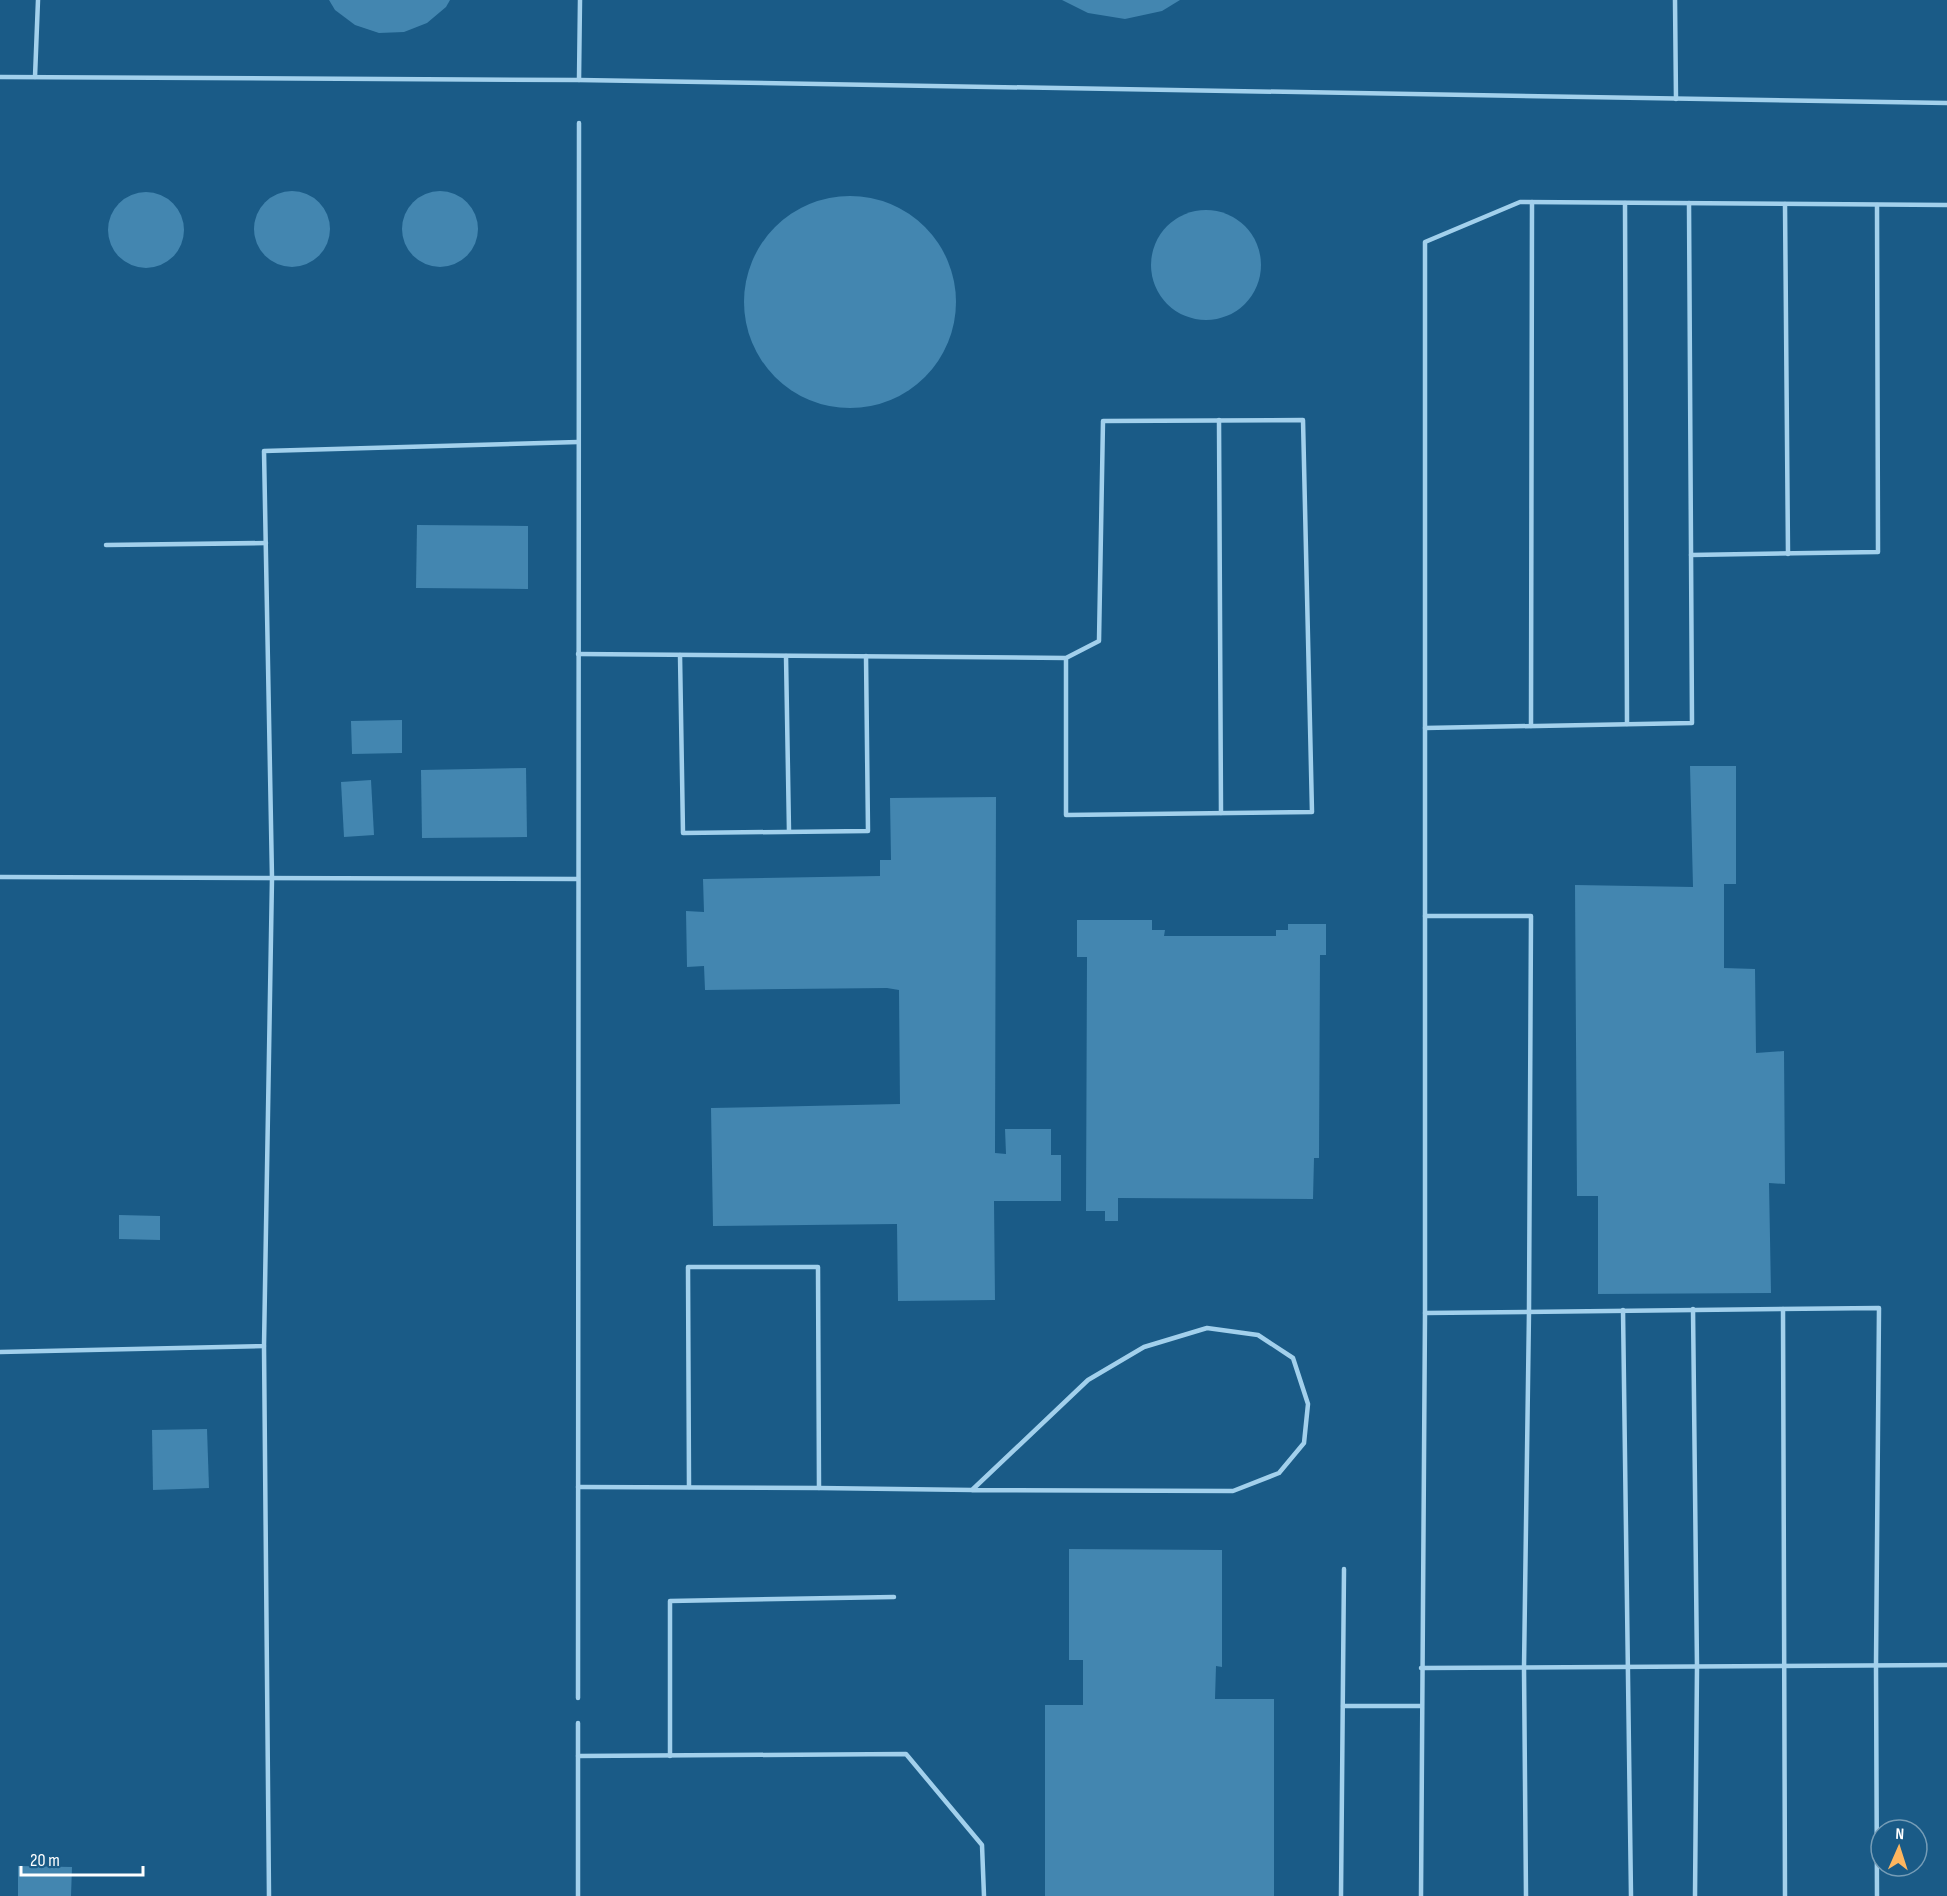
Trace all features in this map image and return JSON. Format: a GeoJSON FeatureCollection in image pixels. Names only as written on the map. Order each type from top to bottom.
{"type":"FeatureCollection","features":[{"type":"Feature","properties":{"kind":"lane"},"geometry":{"type":"LineString","coordinates":[[35,77],[38,0]]}},
{"type":"Feature","properties":{"kind":"lane"},"geometry":{"type":"LineString","coordinates":[[579,80],[580,0]]}},
{"type":"Feature","properties":{"kind":"lane"},"geometry":{"type":"LineString","coordinates":[[1675,0],[1676,99]]}},
{"type":"Feature","properties":{"kind":"lane"},"geometry":{"type":"LineString","coordinates":[[0,77],[579,80],[1947,103]]}},
{"type":"Feature","properties":{"kind":"lane"},"geometry":{"type":"LineString","coordinates":[[578,1698],[579,123]]}},
{"type":"Feature","properties":{"kind":"lane"},"geometry":{"type":"LineString","coordinates":[[1421,1896],[1425,1313],[1425,242],[1520,202],[1947,205]]}},
{"type":"Feature","properties":{"kind":"lane"},"geometry":{"type":"LineString","coordinates":[[1531,726],[1532,202]]}},
{"type":"Feature","properties":{"kind":"lane"},"geometry":{"type":"LineString","coordinates":[[1625,203],[1627,724]]}},
{"type":"Feature","properties":{"kind":"lane"},"geometry":{"type":"LineString","coordinates":[[1425,728],[1692,723],[1689,203]]}},
{"type":"Feature","properties":{"kind":"lane"},"geometry":{"type":"LineString","coordinates":[[1785,204],[1788,554]]}},
{"type":"Feature","properties":{"kind":"lane"},"geometry":{"type":"LineString","coordinates":[[1691,555],[1878,552],[1877,205]]}},
{"type":"Feature","properties":{"kind":"lane"},"geometry":{"type":"LineString","coordinates":[[1219,420],[1221,813]]}},
{"type":"Feature","properties":{"kind":"lane"},"geometry":{"type":"LineString","coordinates":[[578,654],[1066,658],[1099,641],[1103,421],[1303,420],[1312,812],[1066,815],[1066,658]]}},
{"type":"Feature","properties":{"kind":"lane"},"geometry":{"type":"LineString","coordinates":[[269,1896],[264,1346],[272,878],[264,451],[578,442]]}},
{"type":"Feature","properties":{"kind":"lane"},"geometry":{"type":"LineString","coordinates":[[106,544],[266,543]]}},
{"type":"Feature","properties":{"kind":"lane"},"geometry":{"type":"LineString","coordinates":[[680,655],[683,832],[868,831],[866,656]]}},
{"type":"Feature","properties":{"kind":"lane"},"geometry":{"type":"LineString","coordinates":[[786,656],[789,831]]}},
{"type":"Feature","properties":{"kind":"lane"},"geometry":{"type":"LineString","coordinates":[[0,878],[578,879]]}},
{"type":"Feature","properties":{"kind":"lane"},"geometry":{"type":"LineString","coordinates":[[1425,916],[1531,916],[1524,1668],[1526,1896]]}},
{"type":"Feature","properties":{"kind":"lane"},"geometry":{"type":"LineString","coordinates":[[689,1488],[688,1268],[818,1268],[819,1488]]}},
{"type":"Feature","properties":{"kind":"lane"},"geometry":{"type":"LineString","coordinates":[[1425,1313],[1878,1308],[1877,1896]]}},
{"type":"Feature","properties":{"kind":"lane"},"geometry":{"type":"LineString","coordinates":[[1693,1309],[1695,1896]]}},
{"type":"Feature","properties":{"kind":"lane"},"geometry":{"type":"LineString","coordinates":[[1783,1309],[1785,1896]]}},
{"type":"Feature","properties":{"kind":"lane"},"geometry":{"type":"LineString","coordinates":[[1623,1310],[1631,1896]]}},
{"type":"Feature","properties":{"kind":"lane"},"geometry":{"type":"LineString","coordinates":[[578,1487],[972,1490],[1233,1491],[1279,1473],[1304,1443],[1308,1404],[1293,1358],[1258,1335],[1207,1328],[1144,1347],[1088,1380],[972,1490]]}},
{"type":"Feature","properties":{"kind":"lane"},"geometry":{"type":"LineString","coordinates":[[0,1352],[264,1346]]}},
{"type":"Feature","properties":{"kind":"lane"},"geometry":{"type":"LineString","coordinates":[[1341,1896],[1344,1569]]}},
{"type":"Feature","properties":{"kind":"lane"},"geometry":{"type":"LineString","coordinates":[[670,1756],[670,1601],[894,1597]]}},
{"type":"Feature","properties":{"kind":"lane"},"geometry":{"type":"LineString","coordinates":[[1421,1668],[1947,1665]]}},
{"type":"Feature","properties":{"kind":"lane"},"geometry":{"type":"LineString","coordinates":[[1343,1706],[1421,1706]]}},
{"type":"Feature","properties":{"kind":"lane"},"geometry":{"type":"LineString","coordinates":[[578,1723],[578,1896]]}},
{"type":"Feature","properties":{"kind":"lane"},"geometry":{"type":"LineString","coordinates":[[578,1756],[906,1754],[982,1845],[984,1896]]}},
{"type":"Feature","properties":{"kind":"building"},"geometry":{"type":"Polygon","coordinates":[[[329,0],[450,0],[446,7],[427,23],[404,32],[379,33],[355,25],[335,10],[329,0]]]}},
{"type":"Feature","properties":{"kind":"building"},"geometry":{"type":"Polygon","coordinates":[[[1062,0],[1180,0],[1162,11],[1125,19],[1088,13],[1062,0]]]}},
{"type":"Feature","properties":{"kind":"building"},"geometry":{"type":"Polygon","coordinates":[[[285,191],[299,191],[313,197],[324,208],[330,222],[327,244],[319,256],[299,267],[285,267],[271,261],[260,250],[254,236],[254,222],[260,208],[271,197],[285,191]]]}},
{"type":"Feature","properties":{"kind":"building"},"geometry":{"type":"Polygon","coordinates":[[[433,191],[447,191],[461,197],[472,208],[478,222],[475,244],[467,256],[447,267],[433,267],[419,261],[408,250],[402,236],[402,222],[408,208],[419,197],[433,191]]]}},
{"type":"Feature","properties":{"kind":"building"},"geometry":{"type":"Polygon","coordinates":[[[139,192],[153,192],[167,198],[178,209],[184,223],[181,245],[173,257],[153,268],[139,268],[125,262],[114,251],[108,237],[108,223],[114,209],[125,198],[139,192]]]}},
{"type":"Feature","properties":{"kind":"building"},"geometry":{"type":"Polygon","coordinates":[[[850,196],[871,198],[891,204],[909,214],[925,227],[938,243],[948,261],[954,281],[956,302],[954,323],[948,343],[938,361],[925,377],[909,390],[891,400],[871,406],[850,408],[829,406],[809,400],[791,390],[775,377],[762,361],[752,343],[746,323],[744,302],[746,281],[752,261],[762,243],[775,227],[791,214],[809,204],[829,198],[850,196]]]}},
{"type":"Feature","properties":{"kind":"building"},"geometry":{"type":"Polygon","coordinates":[[[1206,210],[1227,214],[1245,226],[1257,244],[1261,265],[1257,286],[1245,304],[1227,316],[1206,320],[1185,316],[1167,304],[1155,286],[1151,265],[1155,244],[1167,226],[1185,214],[1206,210]]]}},
{"type":"Feature","properties":{"kind":"building"},"geometry":{"type":"Polygon","coordinates":[[[417,525],[528,526],[528,589],[416,588],[417,525]]]}},
{"type":"Feature","properties":{"kind":"building"},"geometry":{"type":"Polygon","coordinates":[[[402,720],[402,753],[352,754],[351,721],[402,720]]]}},
{"type":"Feature","properties":{"kind":"building"},"geometry":{"type":"Polygon","coordinates":[[[1690,766],[1736,766],[1736,884],[1724,884],[1724,968],[1755,969],[1756,1053],[1784,1051],[1785,1184],[1769,1183],[1771,1293],[1598,1294],[1598,1196],[1577,1196],[1575,885],[1693,887],[1690,766]]]}},
{"type":"Feature","properties":{"kind":"building"},"geometry":{"type":"Polygon","coordinates":[[[526,768],[527,837],[422,838],[421,770],[526,768]]]}},
{"type":"Feature","properties":{"kind":"building"},"geometry":{"type":"Polygon","coordinates":[[[371,780],[374,835],[344,837],[341,782],[371,780]]]}},
{"type":"Feature","properties":{"kind":"building"},"geometry":{"type":"Polygon","coordinates":[[[996,797],[995,1153],[1006,1154],[1005,1129],[1051,1129],[1051,1155],[1061,1155],[1061,1201],[994,1201],[995,1300],[898,1301],[897,1224],[713,1226],[711,1108],[900,1104],[899,990],[887,988],[705,990],[704,966],[687,967],[686,911],[704,912],[703,879],[880,876],[880,860],[891,860],[890,798],[996,797]]]}},
{"type":"Feature","properties":{"kind":"building"},"geometry":{"type":"Polygon","coordinates":[[[1077,920],[1152,920],[1152,930],[1165,930],[1164,936],[1276,936],[1276,930],[1288,930],[1288,924],[1326,924],[1326,955],[1320,955],[1319,1158],[1314,1158],[1313,1199],[1118,1198],[1118,1221],[1105,1221],[1105,1211],[1086,1211],[1087,957],[1077,957],[1077,920]]]}},
{"type":"Feature","properties":{"kind":"building"},"geometry":{"type":"Polygon","coordinates":[[[119,1215],[160,1216],[160,1240],[119,1239],[119,1215]]]}},
{"type":"Feature","properties":{"kind":"building"},"geometry":{"type":"Polygon","coordinates":[[[207,1429],[209,1488],[153,1490],[152,1430],[207,1429]]]}},
{"type":"Feature","properties":{"kind":"building"},"geometry":{"type":"Polygon","coordinates":[[[1069,1549],[1222,1550],[1222,1667],[1216,1666],[1215,1699],[1274,1699],[1274,1896],[1045,1896],[1045,1705],[1083,1705],[1083,1660],[1069,1660],[1069,1549]]]}},
{"type":"Feature","properties":{"kind":"building"},"geometry":{"type":"Polygon","coordinates":[[[18,1866],[72,1867],[71,1896],[18,1896],[18,1866]]]}}]}
